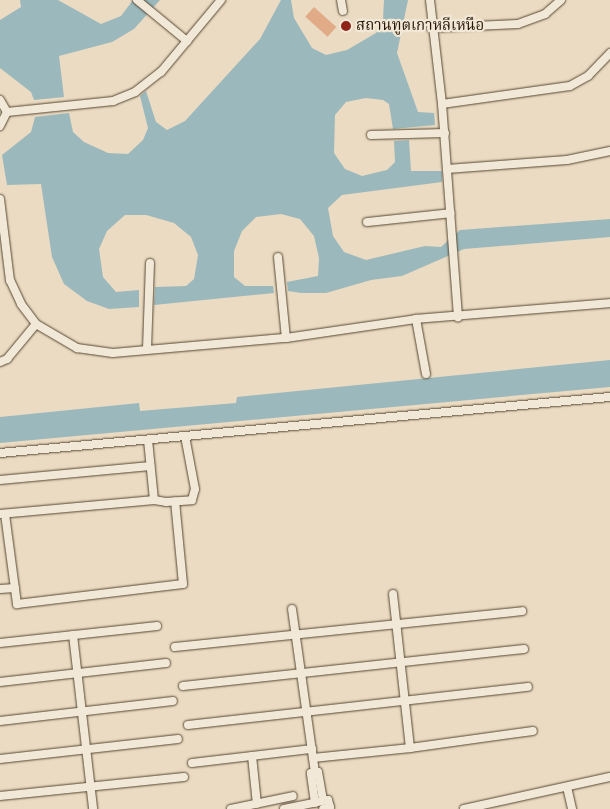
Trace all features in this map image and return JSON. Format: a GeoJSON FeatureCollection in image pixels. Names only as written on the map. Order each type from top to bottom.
{"type":"FeatureCollection","features":[{"type":"Feature","properties":{"kind":"street"},"geometry":{"type":"LineString","coordinates":[[137,0],[187,41]]}},
{"type":"Feature","properties":{"kind":"street"},"geometry":{"type":"LineString","coordinates":[[7,112],[113,101],[135,92],[161,72],[221,0]]}},
{"type":"Feature","properties":{"kind":"street"},"geometry":{"type":"LineString","coordinates":[[341,0],[343,11]]}},
{"type":"Feature","properties":{"kind":"street"},"geometry":{"type":"LineString","coordinates":[[430,0],[431,28],[445,133],[458,317]]}},
{"type":"Feature","properties":{"kind":"street"},"geometry":{"type":"LineString","coordinates":[[431,28],[518,24],[545,14],[561,0]]}},
{"type":"Feature","properties":{"kind":"street"},"geometry":{"type":"LineString","coordinates":[[442,104],[570,86],[588,76],[610,53]]}},
{"type":"Feature","properties":{"kind":"street"},"geometry":{"type":"LineString","coordinates":[[0,100],[7,112]]}},
{"type":"Feature","properties":{"kind":"street"},"geometry":{"type":"LineString","coordinates":[[0,126],[7,112]]}},
{"type":"Feature","properties":{"kind":"street"},"geometry":{"type":"LineString","coordinates":[[371,135],[445,133]]}},
{"type":"Feature","properties":{"kind":"street"},"geometry":{"type":"LineString","coordinates":[[448,169],[567,160],[610,151]]}},
{"type":"Feature","properties":{"kind":"street"},"geometry":{"type":"LineString","coordinates":[[0,199],[1,221],[10,280],[21,304],[36,324],[77,348],[113,354],[147,349],[286,338],[416,319],[610,303]]}},
{"type":"Feature","properties":{"kind":"street"},"geometry":{"type":"LineString","coordinates":[[367,222],[451,213]]}},
{"type":"Feature","properties":{"kind":"street"},"geometry":{"type":"LineString","coordinates":[[278,257],[286,338]]}},
{"type":"Feature","properties":{"kind":"street"},"geometry":{"type":"LineString","coordinates":[[147,349],[150,263]]}},
{"type":"Feature","properties":{"kind":"street"},"geometry":{"type":"LineString","coordinates":[[416,319],[426,374]]}},
{"type":"Feature","properties":{"kind":"street"},"geometry":{"type":"LineString","coordinates":[[0,362],[36,324]]}},
{"type":"Feature","properties":{"kind":"street"},"geometry":{"type":"LineString","coordinates":[[0,453],[610,396]]}},
{"type":"Feature","properties":{"kind":"street"},"geometry":{"type":"LineString","coordinates":[[176,501],[183,584],[17,604],[10,548],[3,514],[154,500],[192,500],[196,489],[185,436]]}},
{"type":"Feature","properties":{"kind":"street"},"geometry":{"type":"LineString","coordinates":[[148,440],[154,500]]}},
{"type":"Feature","properties":{"kind":"street"},"geometry":{"type":"LineString","coordinates":[[0,480],[150,466]]}},
{"type":"Feature","properties":{"kind":"street"},"geometry":{"type":"LineString","coordinates":[[0,550],[10,548]]}},
{"type":"Feature","properties":{"kind":"street"},"geometry":{"type":"LineString","coordinates":[[0,589],[15,588]]}},
{"type":"Feature","properties":{"kind":"street"},"geometry":{"type":"LineString","coordinates":[[393,594],[410,748]]}},
{"type":"Feature","properties":{"kind":"street"},"geometry":{"type":"LineString","coordinates":[[292,609],[315,773]]}},
{"type":"Feature","properties":{"kind":"street"},"geometry":{"type":"LineString","coordinates":[[175,647],[522,611]]}},
{"type":"Feature","properties":{"kind":"street"},"geometry":{"type":"LineString","coordinates":[[0,643],[157,626]]}},
{"type":"Feature","properties":{"kind":"street"},"geometry":{"type":"LineString","coordinates":[[73,635],[93,809]]}},
{"type":"Feature","properties":{"kind":"street"},"geometry":{"type":"LineString","coordinates":[[183,686],[524,649]]}},
{"type":"Feature","properties":{"kind":"street"},"geometry":{"type":"LineString","coordinates":[[0,682],[166,663]]}},
{"type":"Feature","properties":{"kind":"street"},"geometry":{"type":"LineString","coordinates":[[188,725],[528,687]]}},
{"type":"Feature","properties":{"kind":"street"},"geometry":{"type":"LineString","coordinates":[[0,721],[173,701]]}},
{"type":"Feature","properties":{"kind":"street"},"geometry":{"type":"LineString","coordinates":[[313,758],[410,748],[533,731]]}},
{"type":"Feature","properties":{"kind":"street"},"geometry":{"type":"LineString","coordinates":[[0,759],[178,739]]}},
{"type":"Feature","properties":{"kind":"street"},"geometry":{"type":"LineString","coordinates":[[192,763],[312,749]]}},
{"type":"Feature","properties":{"kind":"street"},"geometry":{"type":"LineString","coordinates":[[252,756],[257,804]]}},
{"type":"Feature","properties":{"kind":"street"},"geometry":{"type":"LineString","coordinates":[[284,809],[315,802],[323,805],[318,772],[315,773]]}},
{"type":"Feature","properties":{"kind":"street"},"geometry":{"type":"LineString","coordinates":[[315,773],[311,773],[315,802]]}},
{"type":"Feature","properties":{"kind":"street"},"geometry":{"type":"LineString","coordinates":[[0,796],[184,777]]}},
{"type":"Feature","properties":{"kind":"street"},"geometry":{"type":"LineString","coordinates":[[464,809],[610,777]]}},
{"type":"Feature","properties":{"kind":"street"},"geometry":{"type":"LineString","coordinates":[[567,787],[572,809]]}},
{"type":"Feature","properties":{"kind":"street"},"geometry":{"type":"LineString","coordinates":[[231,809],[293,796]]}},
{"type":"Feature","properties":{"kind":"water"},"geometry":{"type":"Polygon","coordinates":[[[20,0],[58,0],[101,24],[121,16],[133,0],[160,0],[134,29],[112,42],[59,56],[64,97],[34,100],[31,92],[0,68],[0,20],[21,7],[20,0]]]}},
{"type":"Feature","properties":{"kind":"water"},"geometry":{"type":"Polygon","coordinates":[[[281,0],[291,0],[294,18],[312,48],[326,55],[347,50],[376,33],[383,19],[384,0],[408,0],[397,53],[418,112],[434,113],[435,125],[393,129],[389,104],[383,100],[366,98],[346,102],[335,115],[334,153],[345,169],[362,176],[387,170],[395,162],[394,141],[409,140],[411,171],[442,171],[442,182],[342,195],[328,208],[333,236],[344,252],[366,260],[425,246],[441,247],[460,230],[610,219],[610,237],[464,249],[402,276],[371,280],[326,293],[301,293],[288,291],[287,282],[318,276],[319,258],[314,236],[300,219],[281,214],[256,217],[242,231],[234,251],[234,277],[245,286],[273,286],[274,293],[154,305],[155,287],[186,286],[194,279],[198,255],[191,237],[174,223],[146,215],[125,215],[107,231],[99,249],[103,277],[116,292],[139,290],[139,307],[109,309],[87,301],[64,284],[52,257],[41,184],[7,185],[2,155],[31,132],[35,117],[69,113],[73,132],[84,142],[108,153],[128,154],[143,140],[148,128],[140,96],[146,91],[156,122],[167,130],[185,121],[260,39],[281,0]]]}},
{"type":"Feature","properties":{"kind":"water"},"geometry":{"type":"Polygon","coordinates":[[[610,360],[610,387],[0,443],[0,417],[139,403],[140,411],[236,403],[237,397],[610,360]]]}},
{"type":"Feature","properties":{"kind":"building"},"geometry":{"type":"Polygon","coordinates":[[[314,7],[336,27],[328,37],[305,17],[314,7]]]}},
{"type":"Feature","properties":{"kind":"place","name":"สถานทูตเกาหลีเหนือ"},"geometry":{"type":"Point","coordinates":[346,26]}}]}
